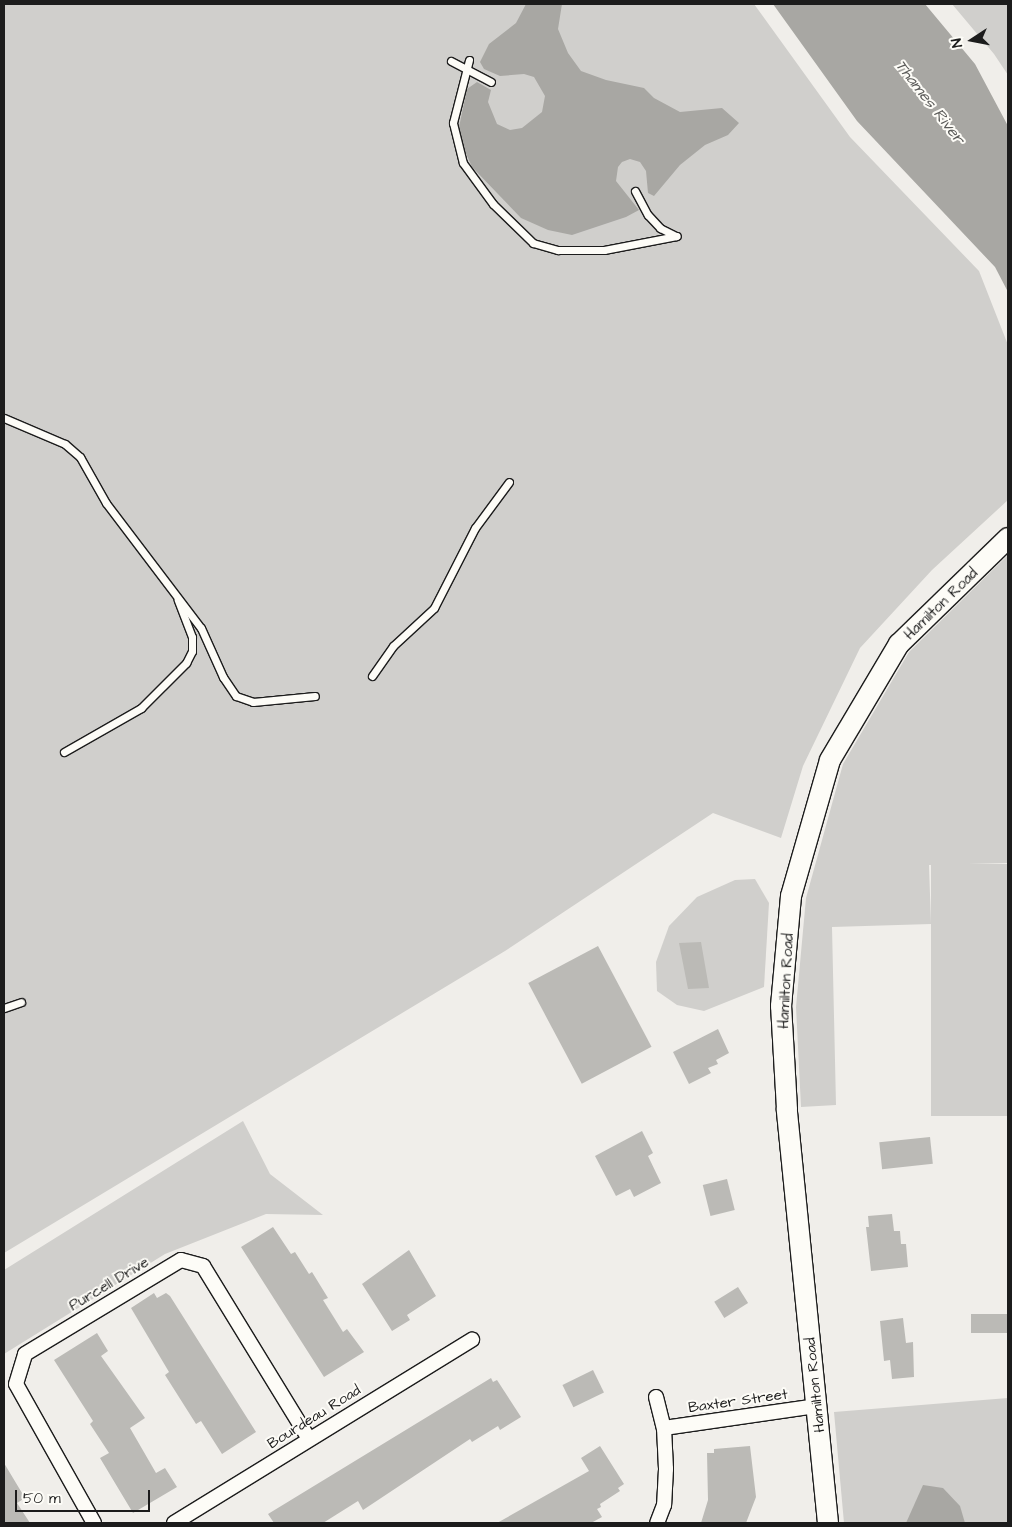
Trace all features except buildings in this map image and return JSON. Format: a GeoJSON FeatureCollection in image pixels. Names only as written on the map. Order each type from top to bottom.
{"type":"FeatureCollection","features":[{"type":"Feature","properties":{"kind":"main road","name":"Hamilton Road"},"geometry":{"type":"LineString","coordinates":[[828,1523],[788,1115],[781,1006],[791,896],[830,760],[899,644],[1008,538]]}},
{"type":"Feature","properties":{"kind":"street","name":"Purcell Drive"},"geometry":{"type":"LineString","coordinates":[[94,1523],[16,1384],[24,1354],[181,1260],[203,1266],[309,1439]]}},
{"type":"Feature","properties":{"kind":"street","name":"Bourdeau Road"},"geometry":{"type":"LineString","coordinates":[[174,1523],[472,1340]]}},
{"type":"Feature","properties":{"kind":"street"},"geometry":{"type":"LineString","coordinates":[[656,1397],[664,1428],[664,1505],[657,1523]]}},
{"type":"Feature","properties":{"kind":"street","name":"Baxter Street"},"geometry":{"type":"LineString","coordinates":[[664,1428],[817,1406]]}},
{"type":"Feature","properties":{"kind":"lane"},"geometry":{"type":"LineString","coordinates":[[469,60],[453,123],[464,163],[493,204],[533,243],[558,250],[604,250],[676,236],[660,228],[648,215],[635,191]]}},
{"type":"Feature","properties":{"kind":"lane"},"geometry":{"type":"LineString","coordinates":[[451,61],[491,82]]}},
{"type":"Feature","properties":{"kind":"lane"},"geometry":{"type":"LineString","coordinates":[[4,418],[65,444],[80,457],[106,503],[201,628],[223,677],[236,696],[253,702],[315,696]]}},
{"type":"Feature","properties":{"kind":"lane"},"geometry":{"type":"LineString","coordinates":[[372,676],[393,646],[434,608],[475,528],[509,482]]}},
{"type":"Feature","properties":{"kind":"lane"},"geometry":{"type":"LineString","coordinates":[[64,752],[141,708],[186,663],[192,651],[192,637],[175,592]]}},
{"type":"Feature","properties":{"kind":"lane"},"geometry":{"type":"LineString","coordinates":[[4,1008],[21,1002]]}},
{"type":"Feature","properties":{"kind":"shaded area"},"geometry":{"type":"Polygon","coordinates":[[[4,4],[754,4],[850,137],[979,271],[1008,345],[1008,500],[932,570],[860,648],[803,766],[781,838],[713,813],[505,951],[4,1253],[4,4]]]}},
{"type":"Feature","properties":{"kind":"shaded area"},"geometry":{"type":"Polygon","coordinates":[[[952,4],[1008,4],[1008,75],[994,54],[952,4]]]}},
{"type":"Feature","properties":{"kind":"shaded area"},"geometry":{"type":"Polygon","coordinates":[[[1008,555],[1008,863],[929,865],[931,924],[832,927],[836,1105],[801,1107],[796,1007],[806,898],[843,764],[909,652],[1008,555]]]}},
{"type":"Feature","properties":{"kind":"shaded area"},"geometry":{"type":"Polygon","coordinates":[[[931,864],[1008,864],[1008,1116],[931,1116],[931,864]]]}},
{"type":"Feature","properties":{"kind":"shaded area"},"geometry":{"type":"Polygon","coordinates":[[[755,879],[769,903],[764,987],[704,1011],[677,1005],[657,991],[656,962],[669,926],[697,897],[735,880],[755,879]]]}},
{"type":"Feature","properties":{"kind":"shaded area"},"geometry":{"type":"Polygon","coordinates":[[[243,1121],[270,1174],[323,1215],[266,1214],[165,1254],[4,1354],[4,1270],[243,1121]]]}},
{"type":"Feature","properties":{"kind":"shaded area"},"geometry":{"type":"Polygon","coordinates":[[[1008,1398],[1008,1523],[844,1523],[834,1412],[1008,1398]]]}},
{"type":"Feature","properties":{"kind":"water"},"geometry":{"type":"Polygon","coordinates":[[[526,4],[562,4],[558,29],[568,53],[581,71],[606,80],[644,88],[654,98],[680,112],[722,108],[739,123],[728,135],[705,145],[680,165],[654,196],[648,193],[646,171],[640,162],[630,159],[622,162],[618,167],[616,181],[639,210],[626,217],[572,235],[548,230],[521,218],[472,167],[464,149],[459,127],[467,89],[477,82],[491,90],[488,102],[497,124],[510,130],[522,128],[542,112],[545,96],[534,77],[524,74],[500,76],[484,69],[480,62],[489,44],[516,23],[526,4]]]}},
{"type":"Feature","properties":{"kind":"water","name":"Thames River"},"geometry":{"type":"Polygon","coordinates":[[[773,4],[925,4],[975,64],[1008,126],[1008,292],[995,267],[857,121],[773,4]]]}},
{"type":"Feature","properties":{"kind":"water"},"geometry":{"type":"Polygon","coordinates":[[[923,1485],[943,1488],[960,1506],[965,1523],[906,1523],[923,1485]]]}}]}
